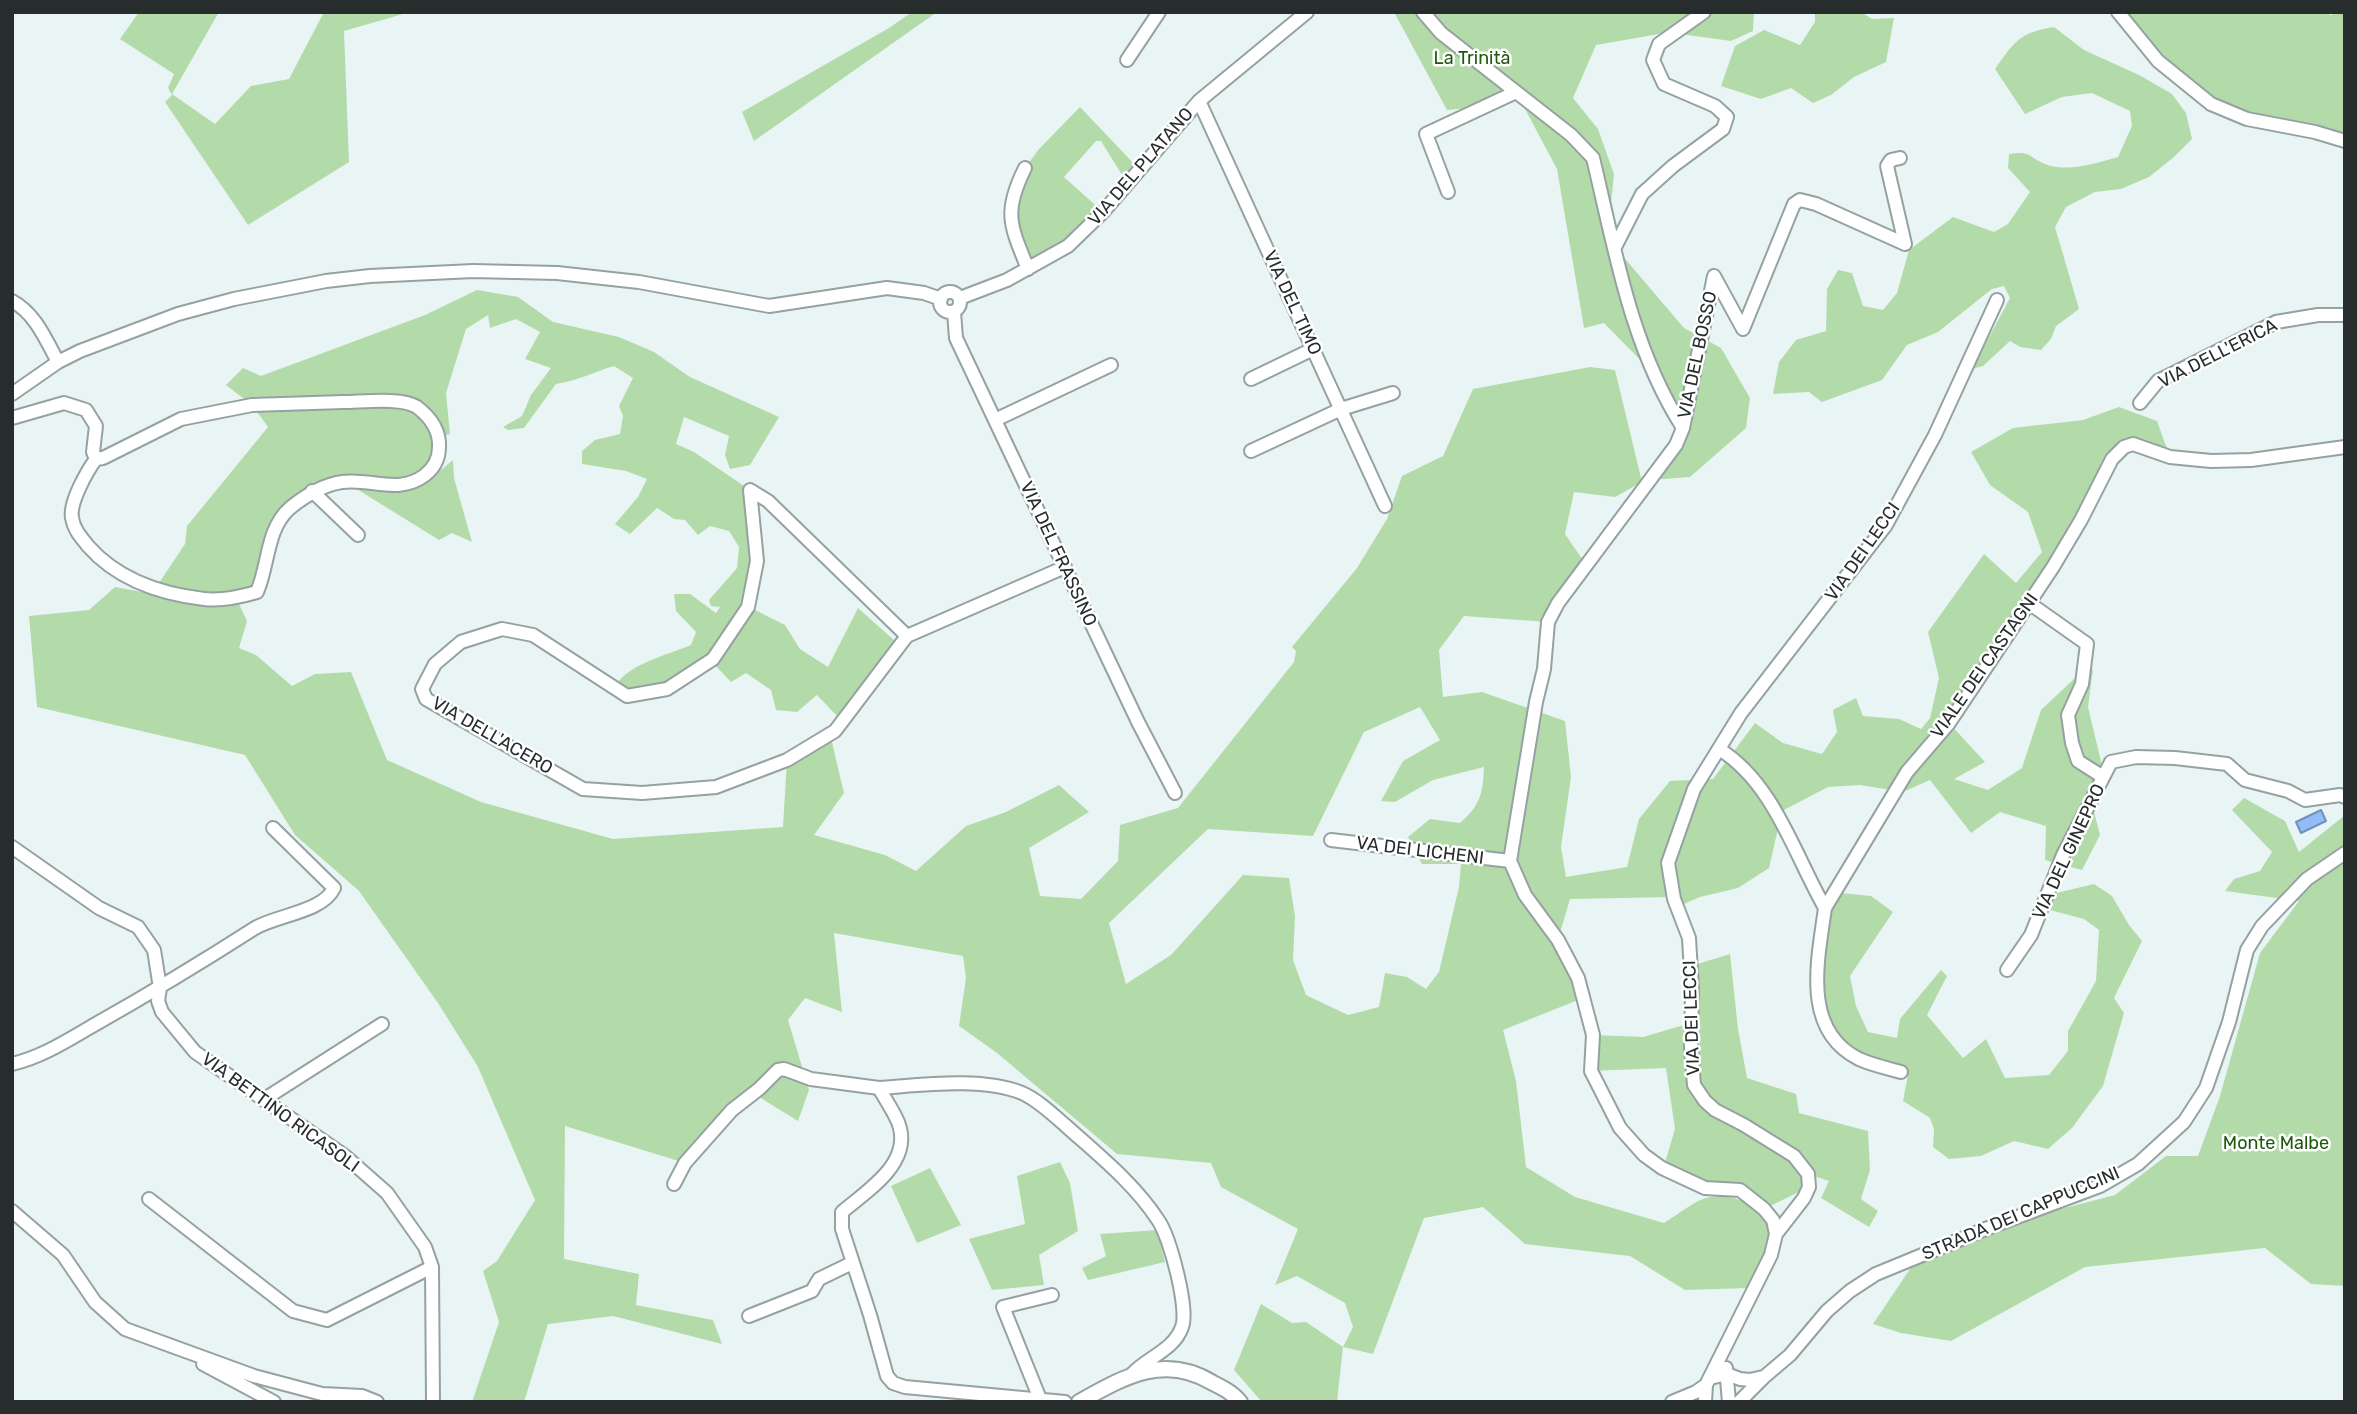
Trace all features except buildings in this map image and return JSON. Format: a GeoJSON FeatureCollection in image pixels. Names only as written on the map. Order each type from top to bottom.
{"type":"FeatureCollection","features":[{"type":"Feature","properties":{"kind":"main road"},"geometry":{"type":"LineString","coordinates":[[1079,1402],[1132,1374],[1160,1368],[1182,1370],[1205,1377],[1240,1402]]}},
{"type":"Feature","properties":{"kind":"street"},"geometry":{"type":"LineString","coordinates":[[1127,60],[1159,12]]}},
{"type":"Feature","properties":{"kind":"street","name":"VIA DEL PLATANO"},"geometry":{"type":"LineString","coordinates":[[960,298],[1028,269],[1068,246],[1085,232],[1199,101],[1307,12]]}},
{"type":"Feature","properties":{"kind":"street"},"geometry":{"type":"LineString","coordinates":[[1423,12],[1441,33],[1571,135],[1593,158],[1642,348],[1665,400],[1682,428],[1676,445],[1558,603],[1548,622],[1544,669],[1536,702],[1510,861],[1525,895],[1558,940],[1578,978],[1592,1035],[1591,1071],[1620,1128],[1644,1155],[1662,1168],[1705,1188],[1740,1190],[1769,1214],[1776,1234]]}},
{"type":"Feature","properties":{"kind":"street"},"geometry":{"type":"LineString","coordinates":[[1615,247],[1642,194],[1673,166],[1723,129],[1727,117],[1715,106],[1664,84],[1653,60],[1659,44],[1704,12]]}},
{"type":"Feature","properties":{"kind":"street"},"geometry":{"type":"LineString","coordinates":[[2118,12],[2158,61],[2211,104],[2247,119],[2315,132],[2345,141]]}},
{"type":"Feature","properties":{"kind":"street"},"geometry":{"type":"LineString","coordinates":[[1448,192],[1426,134],[1516,92]]}},
{"type":"Feature","properties":{"kind":"street","name":"VIA DEL TIMO"},"geometry":{"type":"LineString","coordinates":[[1199,101],[1385,506]]}},
{"type":"Feature","properties":{"kind":"street","name":"VIA DEL BOSSO"},"geometry":{"type":"LineString","coordinates":[[1682,428],[1714,276],[1743,329],[1794,204],[1800,200],[1816,204],[1905,244],[1887,166],[1891,160],[1900,158]]}},
{"type":"Feature","properties":{"kind":"street"},"geometry":{"type":"LineString","coordinates":[[1025,168],[1015,189],[1010,216],[1028,269]]}},
{"type":"Feature","properties":{"kind":"street"},"geometry":{"type":"LineString","coordinates":[[12,394],[58,362],[117,335],[178,314],[234,299],[326,281],[370,276],[473,271],[557,273],[639,282],[769,306],[887,288],[924,293],[940,299]]}},
{"type":"Feature","properties":{"kind":"street"},"geometry":{"type":"LineString","coordinates":[[951,292],[960,298],[960,307],[954,312],[947,312],[942,308],[940,299],[945,293],[951,292]]}},
{"type":"Feature","properties":{"kind":"street","name":"VIA DEI LECCI"},"geometry":{"type":"LineString","coordinates":[[1708,1382],[1771,1255],[1776,1234],[1804,1198],[1809,1187],[1808,1174],[1794,1156],[1715,1110],[1704,1101],[1695,1084],[1691,1047],[1689,938],[1674,899],[1668,863],[1694,789],[1741,713],[1886,525],[1935,435],[1997,300]]}},
{"type":"Feature","properties":{"kind":"street"},"geometry":{"type":"LineString","coordinates":[[12,301],[20,305],[37,324],[58,362]]}},
{"type":"Feature","properties":{"kind":"street","name":"VIA DEL FRASSINO"},"geometry":{"type":"LineString","coordinates":[[954,312],[956,338],[1138,722],[1175,793]]}},
{"type":"Feature","properties":{"kind":"street","name":"VIA DELL'ERICA"},"geometry":{"type":"LineString","coordinates":[[2140,403],[2158,381],[2276,322],[2318,315],[2345,315]]}},
{"type":"Feature","properties":{"kind":"street"},"geometry":{"type":"LineString","coordinates":[[1251,379],[1313,349]]}},
{"type":"Feature","properties":{"kind":"street"},"geometry":{"type":"LineString","coordinates":[[995,420],[1111,365]]}},
{"type":"Feature","properties":{"kind":"street"},"geometry":{"type":"LineString","coordinates":[[1251,451],[1341,409],[1393,393]]}},
{"type":"Feature","properties":{"kind":"street"},"geometry":{"type":"LineString","coordinates":[[410,402],[429,416],[439,437],[439,456],[433,469],[416,481],[398,486],[343,482],[312,491],[287,511],[273,534],[264,578],[257,592],[237,598],[205,600],[155,589],[102,562],[77,533],[71,516],[83,481],[96,459],[181,419],[252,405],[410,402]]}},
{"type":"Feature","properties":{"kind":"street"},"geometry":{"type":"LineString","coordinates":[[12,418],[64,403],[86,410],[96,426],[93,452],[96,459]]}},
{"type":"Feature","properties":{"kind":"street","name":"VIALE DEI CASTAGNI"},"geometry":{"type":"LineString","coordinates":[[1825,908],[1907,772],[1949,723],[2081,520],[2112,459],[2124,447],[2133,444],[2170,457],[2211,461],[2251,460],[2345,447]]}},
{"type":"Feature","properties":{"kind":"street","name":"VIA DELL'ACERO"},"geometry":{"type":"LineString","coordinates":[[907,636],[768,501],[750,490],[757,561],[748,607],[713,659],[667,689],[627,696],[533,635],[502,629],[461,642],[435,664],[422,689],[426,699],[583,789],[642,793],[716,787],[787,760],[835,731],[907,636],[1065,567]]}},
{"type":"Feature","properties":{"kind":"street"},"geometry":{"type":"LineString","coordinates":[[312,491],[358,535]]}},
{"type":"Feature","properties":{"kind":"street"},"geometry":{"type":"LineString","coordinates":[[2029,603],[2087,645],[2082,684],[2068,715],[2078,761],[2103,777]]}},
{"type":"Feature","properties":{"kind":"street"},"geometry":{"type":"LineString","coordinates":[[1719,749],[1733,758],[1765,794],[1825,908],[1816,972],[1823,1022],[1838,1044],[1858,1058],[1900,1072]]}},
{"type":"Feature","properties":{"kind":"street","name":"VIA DEL GINEPRO"},"geometry":{"type":"LineString","coordinates":[[2007,970],[2031,935],[2063,855],[2111,762],[2136,757],[2227,764],[2245,780],[2288,791],[2305,800],[2340,795],[2345,797]]}},
{"type":"Feature","properties":{"kind":"street"},"geometry":{"type":"LineString","coordinates":[[12,1064],[49,1051],[160,988],[262,924],[330,897],[334,888],[272,828]]}},
{"type":"Feature","properties":{"kind":"street","name":"VA DEI LICHENI"},"geometry":{"type":"LineString","coordinates":[[1331,840],[1510,861]]}},
{"type":"Feature","properties":{"kind":"street","name":"VIA BETTINO RICASOLI"},"geometry":{"type":"LineString","coordinates":[[12,846],[99,908],[138,927],[154,950],[160,988],[158,1001],[162,1012],[195,1052],[345,1157],[387,1194],[425,1248],[432,1267],[433,1402]]}},
{"type":"Feature","properties":{"kind":"street","name":"STRADA DEI CAPPUCCINI"},"geometry":{"type":"LineString","coordinates":[[1739,1402],[1790,1356],[1827,1311],[1850,1291],[1876,1274],[2100,1186],[2138,1164],[2184,1122],[2206,1088],[2229,1022],[2247,950],[2262,926],[2307,879],[2345,853]]}},
{"type":"Feature","properties":{"kind":"street"},"geometry":{"type":"LineString","coordinates":[[263,1100],[382,1024]]}},
{"type":"Feature","properties":{"kind":"street"},"geometry":{"type":"LineString","coordinates":[[674,1184],[685,1163],[732,1110],[778,1070],[784,1069],[811,1079],[879,1088],[943,1083],[1004,1088],[1024,1094],[1095,1152],[1145,1201],[1166,1235],[1184,1307],[1183,1325],[1175,1342],[1142,1363],[1132,1374]]}},
{"type":"Feature","properties":{"kind":"street"},"geometry":{"type":"LineString","coordinates":[[879,1088],[899,1124],[901,1149],[886,1173],[842,1212],[842,1229],[887,1376],[893,1383],[905,1387],[1065,1402]]}},
{"type":"Feature","properties":{"kind":"street"},"geometry":{"type":"LineString","coordinates":[[149,1199],[293,1311],[327,1320],[432,1267]]}},
{"type":"Feature","properties":{"kind":"street"},"geometry":{"type":"LineString","coordinates":[[12,1211],[63,1255],[95,1302],[125,1329],[254,1376],[322,1394],[362,1396],[377,1402]]}},
{"type":"Feature","properties":{"kind":"street"},"geometry":{"type":"LineString","coordinates":[[749,1316],[812,1291],[819,1279],[852,1263]]}},
{"type":"Feature","properties":{"kind":"street"},"geometry":{"type":"LineString","coordinates":[[1040,1399],[1003,1307],[1052,1295]]}},
{"type":"Feature","properties":{"kind":"street"},"geometry":{"type":"LineString","coordinates":[[169,1345],[274,1402]]}},
{"type":"Feature","properties":{"kind":"street"},"geometry":{"type":"LineString","coordinates":[[1727,1347],[1729,1402]]}},
{"type":"Feature","properties":{"kind":"street"},"geometry":{"type":"LineString","coordinates":[[1672,1402],[1727,1374],[1749,1380],[1764,1377]]}},
{"type":"Feature","properties":{"kind":"street"},"geometry":{"type":"LineString","coordinates":[[1705,1402],[1708,1382]]}},
{"type":"Feature","properties":{"kind":"green space"},"geometry":{"type":"Polygon","coordinates":[[[139,12],[219,12],[172,94],[215,124],[251,86],[289,79],[324,12],[410,12],[344,31],[349,162],[248,225],[165,102],[172,95],[168,88],[174,74],[120,39],[139,12]]]}},
{"type":"Feature","properties":{"kind":"green space"},"geometry":{"type":"Polygon","coordinates":[[[912,12],[937,12],[754,141],[742,112],[889,28],[912,12]]]}},
{"type":"Feature","properties":{"kind":"green space","name":"La Trinità"},"geometry":{"type":"Polygon","coordinates":[[[1394,12],[1754,12],[1753,31],[1731,41],[1680,34],[1676,31],[1596,45],[1573,98],[1598,129],[1614,174],[1609,224],[1615,247],[1684,328],[1721,348],[1750,398],[1746,428],[1690,477],[1650,480],[1684,422],[1653,373],[1604,323],[1584,328],[1557,169],[1516,92],[1484,107],[1447,110],[1394,12]]]}},
{"type":"Feature","properties":{"kind":"green space"},"geometry":{"type":"Polygon","coordinates":[[[1815,12],[1861,12],[1872,19],[1894,18],[1886,62],[1854,77],[1831,95],[1813,103],[1791,88],[1761,99],[1721,86],[1735,46],[1764,30],[1800,45],[1815,22],[1815,12]]]}},
{"type":"Feature","properties":{"kind":"green space"},"geometry":{"type":"Polygon","coordinates":[[[2118,12],[2319,12],[2332,15],[2333,12],[2345,12],[2345,142],[2208,102],[2158,61],[2118,12]]]}},
{"type":"Feature","properties":{"kind":"green space"},"geometry":{"type":"Polygon","coordinates":[[[2054,27],[2084,50],[2139,75],[2172,94],[2186,113],[2192,139],[2149,177],[2121,189],[2095,192],[2066,207],[2055,227],[2079,309],[2056,326],[2051,339],[2041,350],[2020,347],[2010,341],[1983,366],[1972,369],[2010,298],[2004,286],[1992,289],[1938,332],[1907,345],[1882,380],[1822,402],[1809,392],[1773,394],[1779,362],[1796,340],[1826,331],[1827,289],[1838,270],[1852,273],[1863,306],[1883,310],[1897,293],[1909,250],[1953,217],[1994,232],[2008,224],[2030,192],[2008,168],[2009,154],[2025,154],[2045,164],[2063,168],[2118,157],[2132,126],[2130,111],[2092,93],[2062,97],[2025,114],[1995,69],[2007,52],[2025,35],[2054,27]]]}},
{"type":"Feature","properties":{"kind":"green space"},"geometry":{"type":"Polygon","coordinates":[[[1080,107],[1139,169],[1127,183],[1101,141],[1096,141],[1064,177],[1103,212],[1028,269],[1019,246],[1015,189],[1025,168],[1039,149],[1080,107]]]}},
{"type":"Feature","properties":{"kind":"green space"},"geometry":{"type":"Polygon","coordinates":[[[477,290],[518,297],[553,322],[619,337],[654,352],[690,377],[779,417],[750,465],[730,469],[725,455],[729,436],[684,417],[676,444],[694,452],[750,490],[757,561],[749,607],[785,625],[800,649],[828,667],[858,608],[895,641],[838,717],[817,695],[797,712],[776,710],[771,690],[746,673],[731,682],[711,661],[667,689],[627,696],[615,689],[619,681],[636,667],[691,645],[696,632],[676,611],[674,594],[690,594],[716,613],[720,607],[711,606],[709,600],[737,568],[739,547],[729,531],[710,526],[698,535],[685,520],[674,519],[657,508],[630,534],[615,524],[638,497],[647,479],[626,471],[582,464],[582,451],[595,440],[620,434],[623,416],[619,406],[633,378],[614,366],[556,384],[524,428],[508,430],[503,427],[522,416],[531,395],[551,368],[525,359],[540,332],[516,319],[490,328],[488,315],[466,329],[446,393],[450,434],[439,437],[433,469],[401,486],[419,488],[453,460],[454,478],[472,542],[452,533],[439,540],[347,483],[337,484],[287,511],[257,592],[237,598],[155,589],[185,544],[187,526],[268,427],[252,405],[226,385],[243,368],[261,376],[425,315],[477,290]]]}},
{"type":"Feature","properties":{"kind":"green space"},"geometry":{"type":"Polygon","coordinates":[[[1590,367],[1615,370],[1642,482],[1615,497],[1574,492],[1565,534],[1587,566],[1548,622],[1464,616],[1439,650],[1443,697],[1482,692],[1565,721],[1571,777],[1561,847],[1566,877],[1627,867],[1639,819],[1670,781],[1713,779],[1755,723],[1783,743],[1822,754],[1837,732],[1833,710],[1856,698],[1863,716],[1899,719],[1921,729],[1930,718],[1939,678],[1928,632],[1984,554],[2016,583],[2042,552],[2028,512],[1990,485],[1971,452],[2013,428],[2083,420],[2119,407],[2157,421],[2170,457],[2124,447],[2081,520],[1949,723],[1985,762],[1954,779],[1988,790],[2022,768],[2041,710],[2075,678],[2093,669],[2088,707],[2104,774],[2091,800],[2100,835],[2082,870],[2045,860],[2046,826],[2000,812],[1971,833],[1930,780],[1903,792],[1860,785],[1828,787],[1782,811],[1769,868],[1738,888],[1700,897],[1677,907],[1673,897],[1570,899],[1558,940],[1583,998],[1503,1030],[1516,1081],[1526,1167],[1575,1197],[1664,1223],[1691,1205],[1715,1196],[1736,1199],[1756,1208],[1769,1223],[1771,1240],[1767,1254],[1749,1288],[1685,1290],[1630,1256],[1525,1244],[1483,1207],[1424,1218],[1373,1354],[1343,1347],[1353,1327],[1345,1303],[1297,1276],[1275,1285],[1298,1229],[1221,1187],[1211,1163],[1117,1154],[997,1053],[959,1026],[966,978],[963,956],[834,933],[842,1012],[805,998],[788,1020],[809,1090],[798,1121],[759,1097],[732,1110],[685,1163],[565,1126],[564,1259],[639,1274],[636,1305],[713,1320],[722,1344],[613,1316],[548,1324],[524,1402],[472,1402],[499,1322],[483,1271],[497,1261],[535,1200],[478,1067],[438,1003],[359,891],[295,835],[245,755],[37,707],[29,616],[89,610],[115,587],[213,605],[239,604],[247,621],[239,648],[256,655],[292,686],[315,674],[351,672],[387,760],[481,802],[613,839],[783,827],[787,760],[830,734],[844,793],[814,835],[885,855],[916,871],[966,826],[1006,812],[1059,785],[1089,812],[1029,848],[1040,896],[1081,899],[1118,861],[1120,825],[1178,808],[1294,662],[1296,651],[1292,647],[1357,568],[1387,519],[1402,476],[1443,456],[1473,389],[1590,367]],[[1420,707],[1364,732],[1313,836],[1208,829],[1109,923],[1126,984],[1171,955],[1243,875],[1289,878],[1295,916],[1293,960],[1306,995],[1348,1015],[1379,1007],[1385,973],[1407,977],[1426,989],[1439,972],[1459,887],[1461,864],[1422,864],[1408,837],[1430,819],[1460,823],[1472,811],[1479,798],[1484,767],[1433,780],[1395,802],[1381,801],[1403,761],[1440,740],[1420,707]]]}},
{"type":"Feature","properties":{"kind":"green space","name":"Monte Malbe"},"geometry":{"type":"Polygon","coordinates":[[[2244,798],[2285,821],[2299,852],[2345,815],[2345,1286],[2311,1284],[2265,1248],[2085,1267],[1951,1341],[1901,1333],[1873,1324],[1912,1266],[2057,1210],[2115,1195],[2166,1156],[2198,1156],[2220,1096],[2260,953],[2299,901],[2225,891],[2234,879],[2260,871],[2272,852],[2232,810],[2244,798]]]}},
{"type":"Feature","properties":{"kind":"green space"},"geometry":{"type":"Polygon","coordinates":[[[2094,884],[2112,896],[2142,941],[2114,998],[2124,1013],[2103,1086],[2072,1128],[2048,1149],[2014,1141],[1981,1156],[1949,1159],[1933,1147],[1934,1129],[1930,1118],[1903,1101],[1908,1075],[1838,1043],[1818,997],[1825,908],[1841,893],[1871,896],[1893,912],[1850,976],[1856,1006],[1868,1032],[1897,1038],[1900,1019],[1941,970],[1947,976],[1927,1015],[1963,1058],[1986,1039],[2005,1078],[2049,1075],[2068,1051],[2068,1031],[2096,981],[2099,930],[2084,919],[2042,908],[2048,895],[2094,884]]]}},
{"type":"Feature","properties":{"kind":"green space"},"geometry":{"type":"Polygon","coordinates":[[[1730,954],[1738,1029],[1747,1078],[1796,1094],[1799,1113],[1868,1131],[1870,1170],[1861,1199],[1878,1211],[1869,1227],[1821,1198],[1829,1181],[1808,1174],[1809,1187],[1764,1209],[1740,1190],[1705,1188],[1664,1166],[1675,1129],[1666,1068],[1591,1071],[1593,1035],[1643,1037],[1691,1023],[1691,966],[1730,954]]]}},
{"type":"Feature","properties":{"kind":"green space"},"geometry":{"type":"Polygon","coordinates":[[[1060,1162],[1070,1183],[1078,1231],[1039,1255],[1044,1285],[992,1290],[969,1239],[1025,1224],[1017,1176],[1060,1162]]]}},
{"type":"Feature","properties":{"kind":"green space"},"geometry":{"type":"Polygon","coordinates":[[[930,1168],[961,1225],[917,1243],[891,1186],[930,1168]]]}},
{"type":"Feature","properties":{"kind":"green space"},"geometry":{"type":"Polygon","coordinates":[[[1157,1230],[1165,1262],[1088,1280],[1082,1268],[1106,1256],[1100,1234],[1157,1230]]]}},
{"type":"Feature","properties":{"kind":"green space"},"geometry":{"type":"Polygon","coordinates":[[[1261,1304],[1292,1323],[1306,1322],[1343,1347],[1337,1402],[1262,1402],[1234,1370],[1261,1304]]]}},
{"type":"Feature","properties":{"kind":"water"},"geometry":{"type":"Polygon","coordinates":[[[2321,810],[2326,821],[2301,833],[2296,822],[2321,810]]]}}]}
